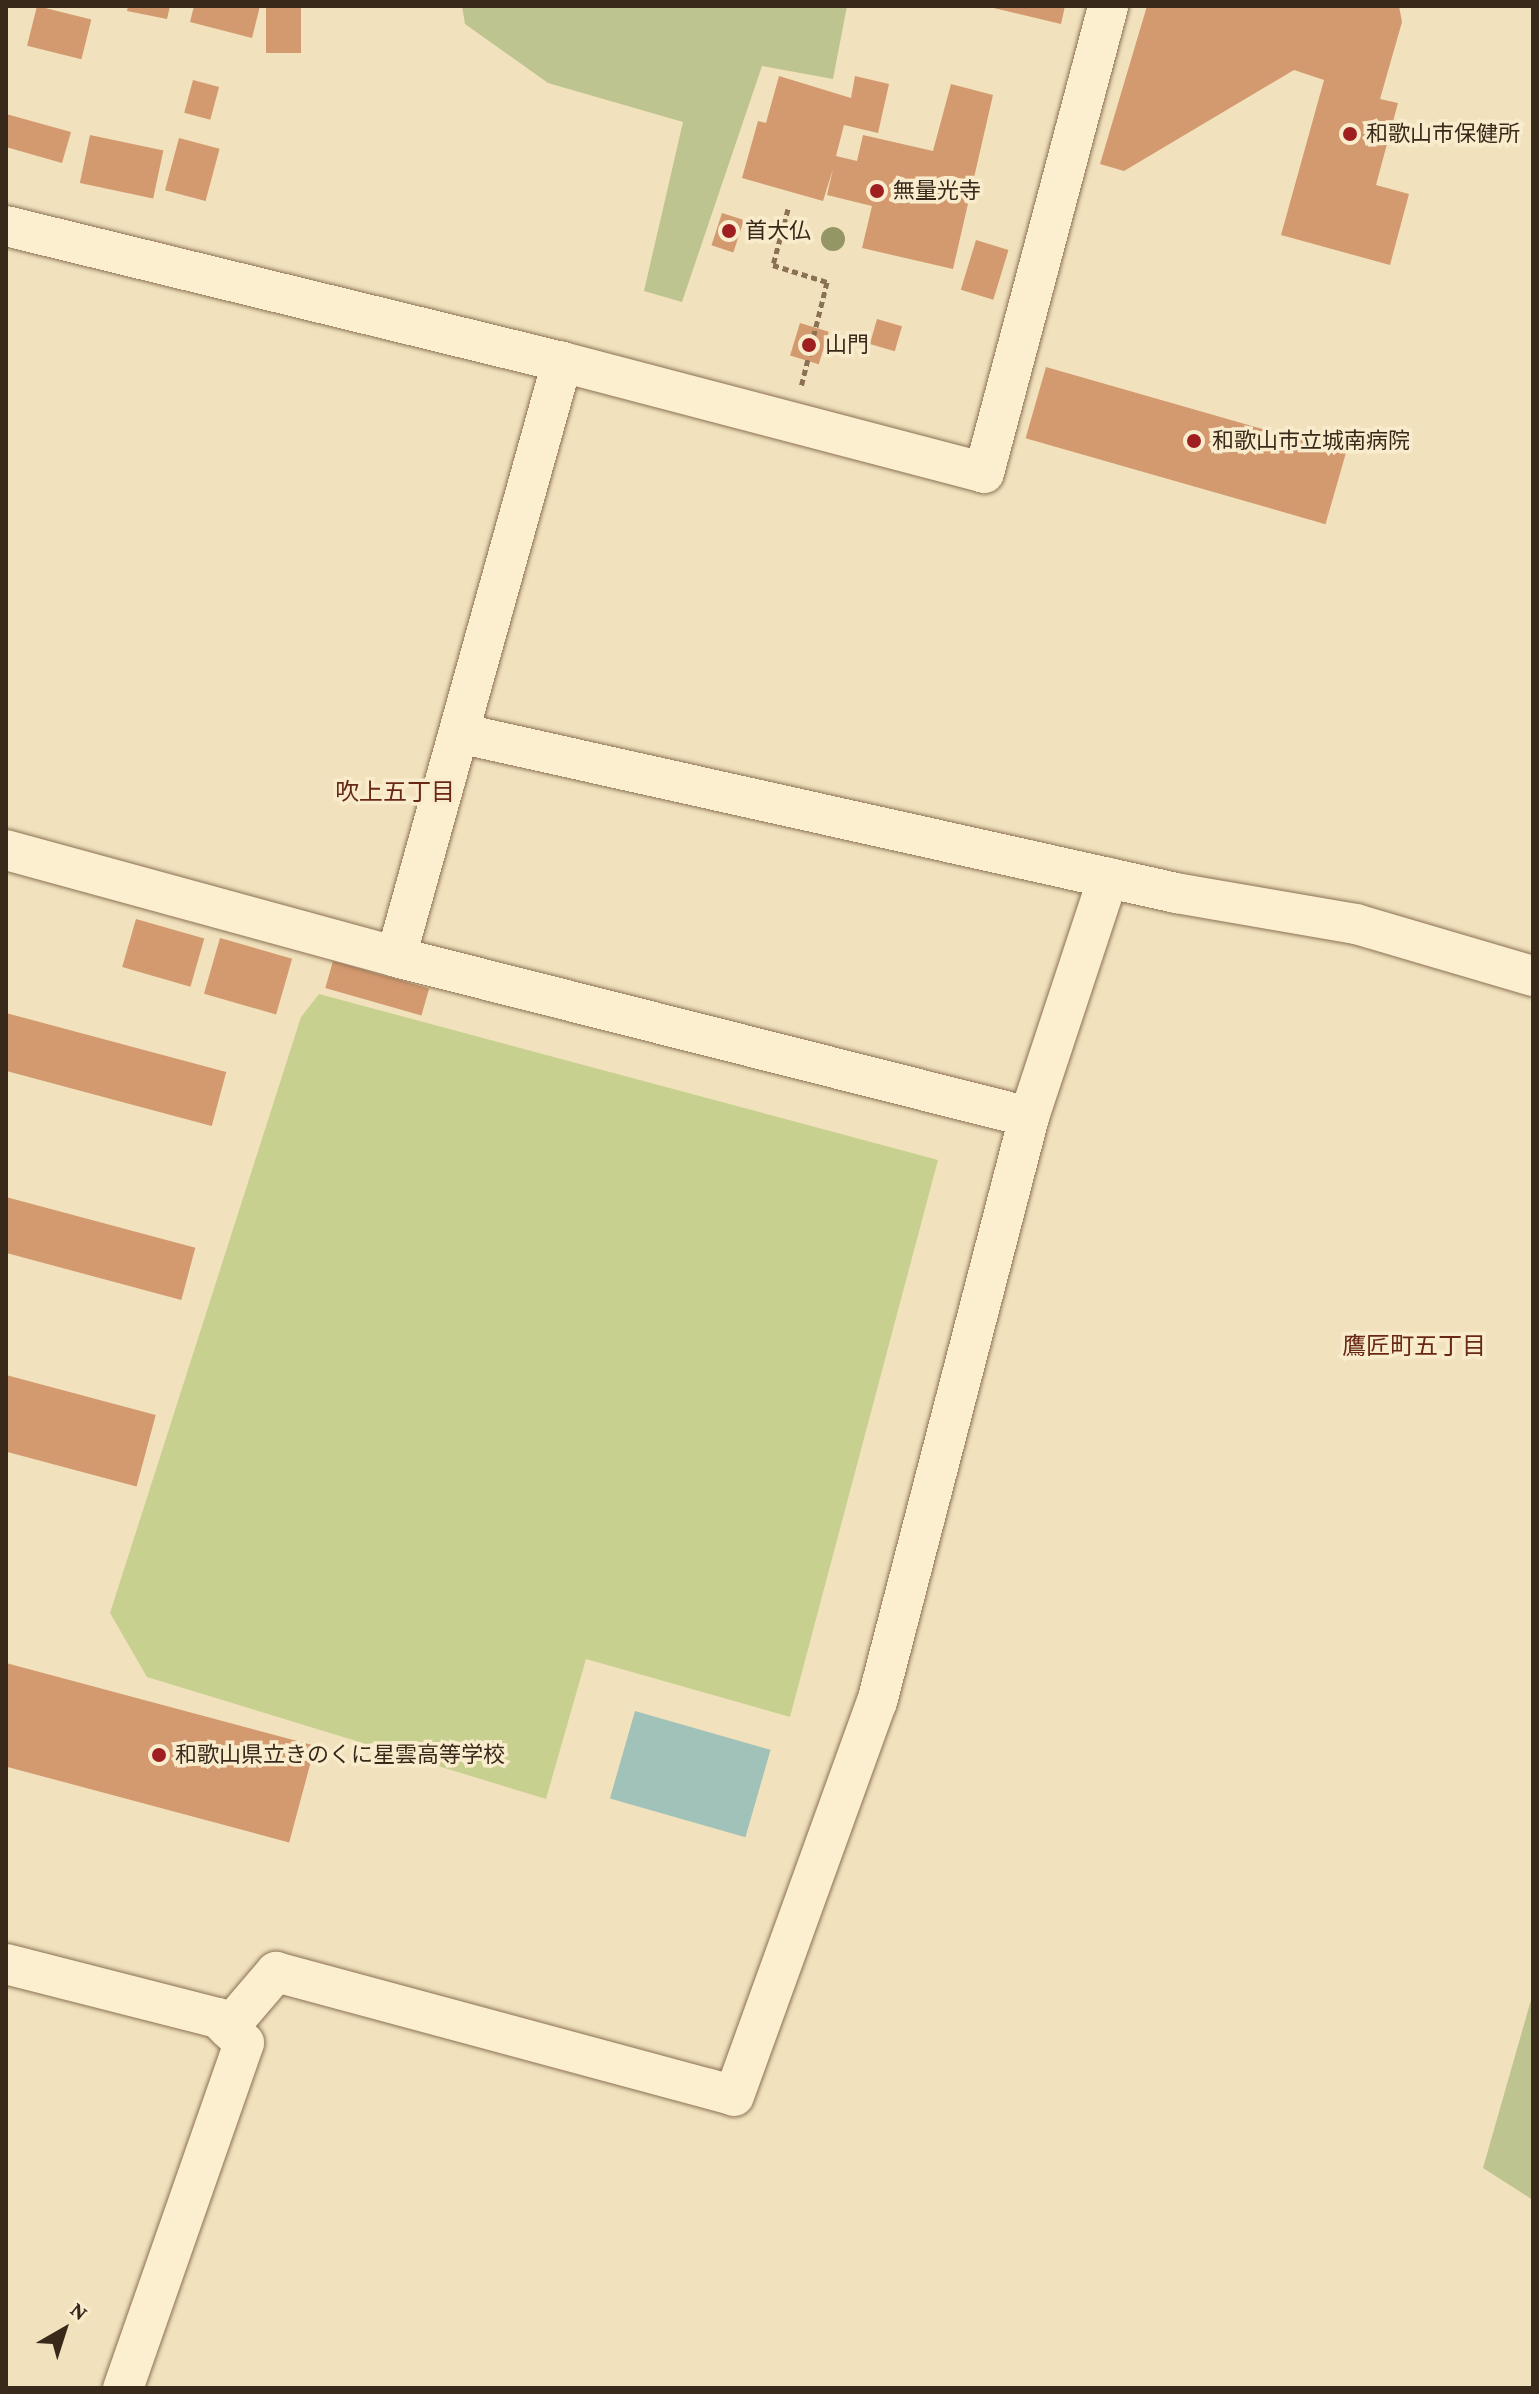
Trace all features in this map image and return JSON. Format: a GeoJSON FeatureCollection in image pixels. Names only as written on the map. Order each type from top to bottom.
{"type":"FeatureCollection","features":[{"type":"Feature","properties":{"kind":"street"},"geometry":{"type":"LineString","coordinates":[[6,226],[562,362],[984,473],[1108,6]]}},
{"type":"Feature","properties":{"kind":"street"},"geometry":{"type":"LineString","coordinates":[[396,957],[562,362]]}},
{"type":"Feature","properties":{"kind":"street"},"geometry":{"type":"LineString","coordinates":[[459,733],[1108,878],[1356,924],[1533,976]]}},
{"type":"Feature","properties":{"kind":"street"},"geometry":{"type":"LineString","coordinates":[[6,850],[396,957],[1029,1117]]}},
{"type":"Feature","properties":{"kind":"street"},"geometry":{"type":"LineString","coordinates":[[228,2028],[276,1972],[734,2096],[877,1702],[1029,1117],[1108,878]]}},
{"type":"Feature","properties":{"kind":"street"},"geometry":{"type":"LineString","coordinates":[[6,1964],[218,2018],[244,2043],[123,2388]]}},
{"type":"Feature","properties":{"kind":"path"},"geometry":{"type":"LineString","coordinates":[[788,209],[773,265],[827,282],[802,382]]}},
{"type":"Feature","properties":{"kind":"green space"},"geometry":{"type":"Polygon","coordinates":[[[462,6],[847,6],[833,79],[762,66],[682,302],[644,291],[683,122],[548,83],[465,24],[462,6]]]}},
{"type":"Feature","properties":{"kind":"green space"},"geometry":{"type":"Polygon","coordinates":[[[319,994],[938,1160],[790,1717],[586,1659],[546,1799],[147,1677],[110,1613],[301,1017],[319,994]]]}},
{"type":"Feature","properties":{"kind":"green space"},"geometry":{"type":"Polygon","coordinates":[[[1533,1993],[1533,2200],[1483,2168],[1533,1993]]]}},
{"type":"Feature","properties":{"kind":"water"},"geometry":{"type":"Polygon","coordinates":[[[635,1711],[771,1750],[745,1837],[610,1798],[635,1711]]]}},
{"type":"Feature","properties":{"kind":"building"},"geometry":{"type":"Polygon","coordinates":[[[37,6],[91,20],[81,59],[27,46],[37,6]]]}},
{"type":"Feature","properties":{"kind":"building"},"geometry":{"type":"Polygon","coordinates":[[[128,6],[170,6],[167,19],[127,11],[128,6]]]}},
{"type":"Feature","properties":{"kind":"building"},"geometry":{"type":"Polygon","coordinates":[[[194,6],[260,6],[252,38],[190,22],[194,6]]]}},
{"type":"Feature","properties":{"kind":"building"},"geometry":{"type":"Polygon","coordinates":[[[266,6],[301,6],[301,53],[266,53],[266,6]]]}},
{"type":"Feature","properties":{"kind":"building"},"geometry":{"type":"Polygon","coordinates":[[[985,6],[1065,6],[1061,24],[985,6]]]}},
{"type":"Feature","properties":{"kind":"building","name":"和歌山市保健所"},"geometry":{"type":"Polygon","coordinates":[[[1147,6],[1399,6],[1402,22],[1380,99],[1398,103],[1376,185],[1409,194],[1390,265],[1281,235],[1324,80],[1294,70],[1124,171],[1100,164],[1147,6]]]}},
{"type":"Feature","properties":{"kind":"building"},"geometry":{"type":"Polygon","coordinates":[[[779,76],[851,98],[855,76],[889,84],[878,133],[844,125],[836,156],[857,161],[863,135],[933,151],[951,84],[993,95],[953,269],[862,248],[872,206],[827,195],[833,169],[823,201],[742,178],[758,121],[766,123],[779,76]]]}},
{"type":"Feature","properties":{"kind":"building"},"geometry":{"type":"Polygon","coordinates":[[[193,80],[219,87],[210,120],[184,113],[193,80]]]}},
{"type":"Feature","properties":{"kind":"building"},"geometry":{"type":"Polygon","coordinates":[[[6,114],[71,132],[62,163],[6,147],[6,114]]]}},
{"type":"Feature","properties":{"kind":"building"},"geometry":{"type":"Polygon","coordinates":[[[90,135],[163,151],[153,199],[80,183],[90,135]]]}},
{"type":"Feature","properties":{"kind":"building"},"geometry":{"type":"Polygon","coordinates":[[[179,138],[220,149],[206,201],[165,190],[179,138]]]}},
{"type":"Feature","properties":{"kind":"building"},"geometry":{"type":"Polygon","coordinates":[[[722,213],[744,220],[733,252],[711,245],[722,213]]]}},
{"type":"Feature","properties":{"kind":"building"},"geometry":{"type":"Polygon","coordinates":[[[976,240],[1009,250],[993,300],[961,290],[976,240]]]}},
{"type":"Feature","properties":{"kind":"building"},"geometry":{"type":"Polygon","coordinates":[[[877,319],[902,326],[895,351],[870,344],[877,319]]]}},
{"type":"Feature","properties":{"kind":"building","name":"山門"},"geometry":{"type":"Polygon","coordinates":[[[800,323],[829,332],[819,364],[790,356],[800,323]]]}},
{"type":"Feature","properties":{"kind":"building"},"geometry":{"type":"Polygon","coordinates":[[[1046,367],[1346,453],[1326,524],[1026,438],[1046,367]]]}},
{"type":"Feature","properties":{"kind":"building"},"geometry":{"type":"Polygon","coordinates":[[[136,919],[204,939],[190,987],[122,967],[136,919]]]}},
{"type":"Feature","properties":{"kind":"building"},"geometry":{"type":"Polygon","coordinates":[[[220,938],[292,959],[276,1014],[204,994],[220,938]]]}},
{"type":"Feature","properties":{"kind":"building"},"geometry":{"type":"Polygon","coordinates":[[[333,961],[429,989],[421,1015],[325,988],[333,961]]]}},
{"type":"Feature","properties":{"kind":"building"},"geometry":{"type":"Polygon","coordinates":[[[6,1013],[226,1072],[212,1126],[6,1071],[6,1013]]]}},
{"type":"Feature","properties":{"kind":"building"},"geometry":{"type":"Polygon","coordinates":[[[6,1197],[195,1248],[181,1300],[6,1253],[6,1197]]]}},
{"type":"Feature","properties":{"kind":"building"},"geometry":{"type":"Polygon","coordinates":[[[6,1375],[156,1415],[137,1487],[6,1452],[6,1375]]]}},
{"type":"Feature","properties":{"kind":"building","name":"和歌山県立きのくに星雲高等学校"},"geometry":{"type":"Polygon","coordinates":[[[6,1663],[315,1746],[289,1842],[6,1767],[6,1663]]]}},
{"type":"Feature","properties":{"kind":"place","name":"和歌山市保健所"},"geometry":{"type":"Point","coordinates":[1350,134]}},
{"type":"Feature","properties":{"kind":"place","name":"無量光寺"},"geometry":{"type":"Point","coordinates":[877,191]}},
{"type":"Feature","properties":{"kind":"place","name":"首大仏"},"geometry":{"type":"Point","coordinates":[729,231]}},
{"type":"Feature","properties":{"kind":"place","name":"山門"},"geometry":{"type":"Point","coordinates":[809,345]}},
{"type":"Feature","properties":{"kind":"place","name":"和歌山市立城南病院"},"geometry":{"type":"Point","coordinates":[1194,441]}},
{"type":"Feature","properties":{"kind":"place","name":"和歌山県立きのくに星雲高等学校"},"geometry":{"type":"Point","coordinates":[159,1755]}},
{"type":"Feature","properties":{"kind":"district","name":"吹上五丁目"},"geometry":{"type":"Point","coordinates":[395,792]}},
{"type":"Feature","properties":{"kind":"district","name":"鷹匠町五丁目"},"geometry":{"type":"Point","coordinates":[1414,1346]}}]}
